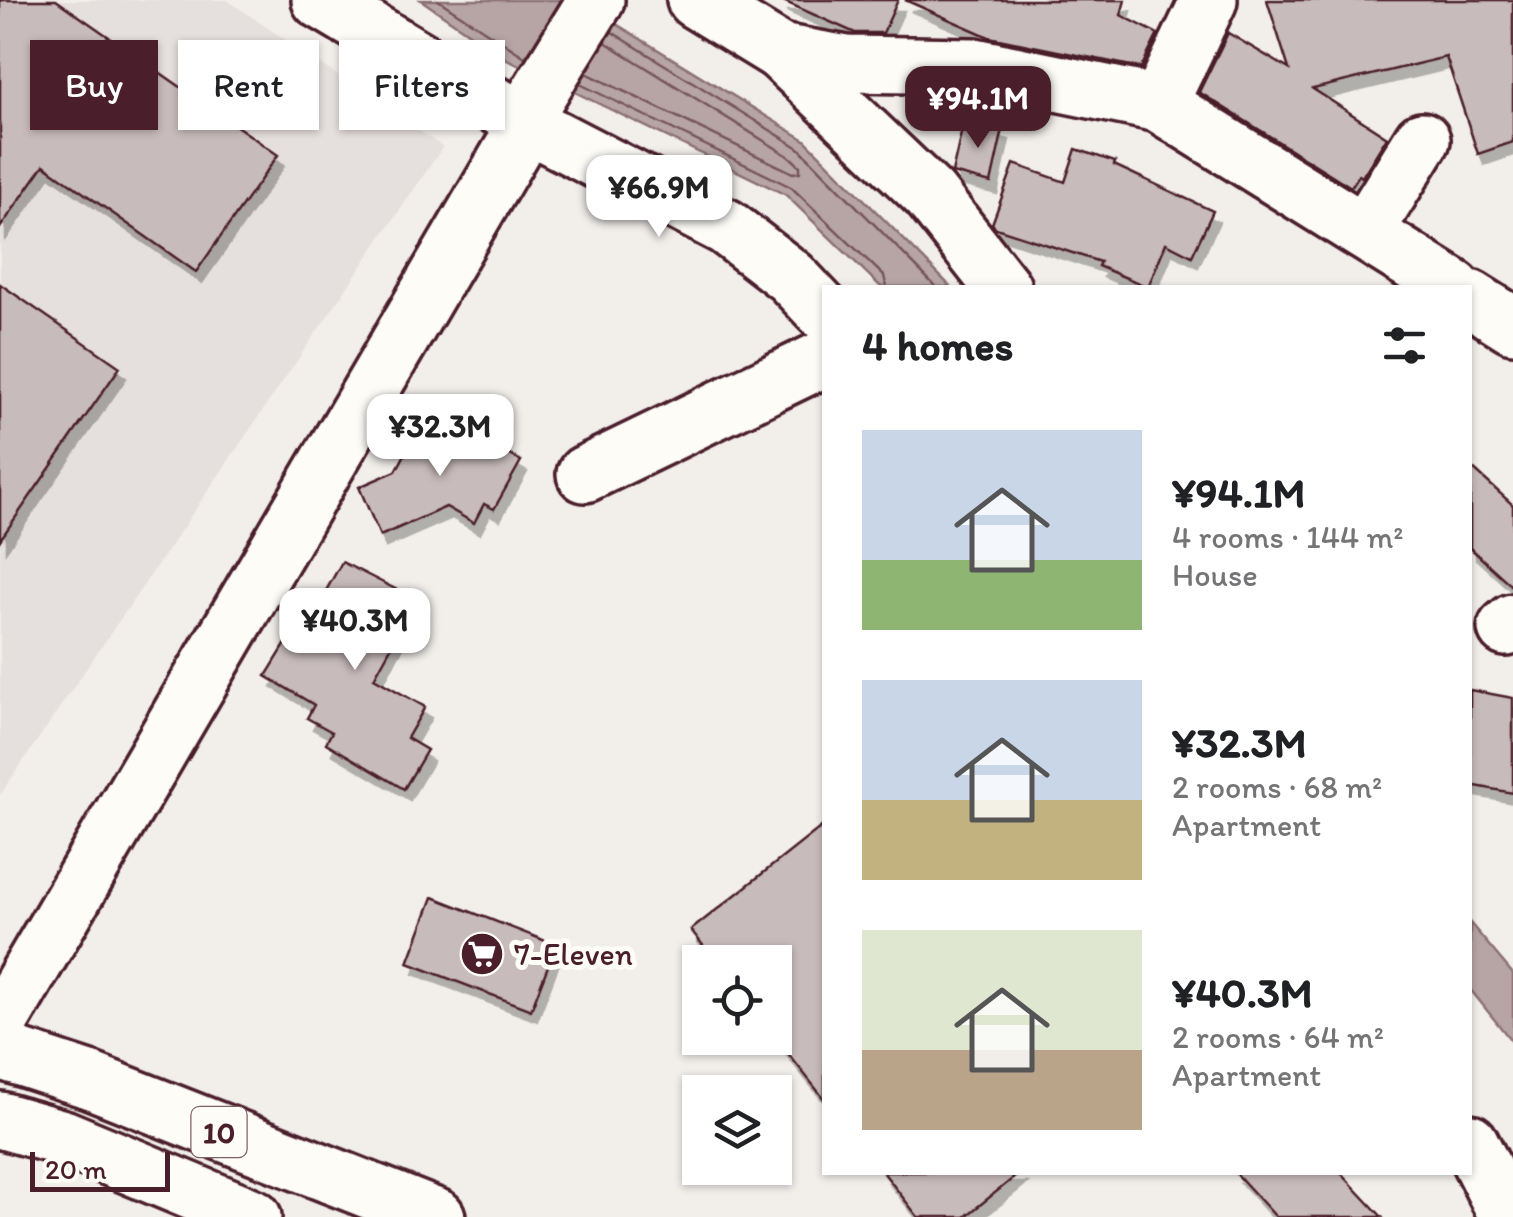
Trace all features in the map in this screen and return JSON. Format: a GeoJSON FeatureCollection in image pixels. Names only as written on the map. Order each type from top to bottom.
{"type":"FeatureCollection","features":[{"type":"Feature","properties":{"kind":"main road"},"geometry":{"type":"LineString","coordinates":[[320,0],[726,227],[791,276],[822,311]]}},
{"type":"Feature","properties":{"kind":"main road"},"geometry":{"type":"LineString","coordinates":[[0,1022],[596,0]]}},
{"type":"Feature","properties":{"kind":"main road"},"geometry":{"type":"LineString","coordinates":[[694,0],[780,52],[930,194],[1001,285]]}},
{"type":"Feature","properties":{"kind":"main road"},"geometry":{"type":"LineString","coordinates":[[1160,104],[1209,0]]}},
{"type":"Feature","properties":{"kind":"main road"},"geometry":{"type":"LineString","coordinates":[[780,52],[847,64],[974,66],[1160,104],[1449,285]]}},
{"type":"Feature","properties":{"kind":"main road"},"geometry":{"type":"LineString","coordinates":[[1365,232],[1422,140]]}},
{"type":"Feature","properties":{"kind":"main road"},"geometry":{"type":"LineString","coordinates":[[1472,299],[1513,324]]}},
{"type":"Feature","properties":{"kind":"main road"},"geometry":{"type":"LineString","coordinates":[[585,474],[822,359]]}},
{"type":"Feature","properties":{"kind":"main road","name":"10"},"geometry":{"type":"LineString","coordinates":[[0,1051],[88,1080],[437,1217]]}},
{"type":"Feature","properties":{"kind":"main road","name":"10"},"geometry":{"type":"LineString","coordinates":[[0,1120],[62,1138],[254,1217]]}},
{"type":"Feature","properties":{"kind":"main road"},"geometry":{"type":"LineString","coordinates":[[1472,1146],[1508,1217]]}},
{"type":"Feature","properties":{"kind":"shaded area"},"geometry":{"type":"Polygon","coordinates":[[[0,0],[227,0],[286,40],[178,40],[178,130],[319,130],[319,63],[339,76],[339,130],[418,130],[443,147],[0,795],[0,0]]]}},
{"type":"Feature","properties":{"kind":"water"},"geometry":{"type":"Polygon","coordinates":[[[421,0],[577,0],[805,140],[949,285],[879,285],[786,195],[507,59],[505,40],[479,40],[421,0]]]}},
{"type":"Feature","properties":{"kind":"water"},"geometry":{"type":"Polygon","coordinates":[[[1472,925],[1513,974],[1513,1043],[1472,992],[1472,925]]]}},
{"type":"Feature","properties":{"kind":"building"},"geometry":{"type":"Polygon","coordinates":[[[0,0],[56,0],[113,40],[30,40],[30,130],[158,130],[158,71],[178,85],[178,130],[242,130],[278,155],[196,272],[44,165],[0,228],[0,0]]]}},
{"type":"Feature","properties":{"kind":"building"},"geometry":{"type":"Polygon","coordinates":[[[781,0],[898,0],[883,33],[855,33],[781,0]]]}},
{"type":"Feature","properties":{"kind":"building"},"geometry":{"type":"Polygon","coordinates":[[[905,0],[1125,0],[1121,15],[1158,34],[1141,68],[989,37],[905,0]]]}},
{"type":"Feature","properties":{"kind":"building"},"geometry":{"type":"Polygon","coordinates":[[[1267,0],[1513,0],[1513,142],[1478,154],[1446,57],[1313,89],[1387,137],[1362,177],[1359,175],[1351,187],[1199,92],[1228,33],[1289,69],[1267,0]]]}},
{"type":"Feature","properties":{"kind":"building"},"geometry":{"type":"Polygon","coordinates":[[[964,120],[1003,129],[991,183],[952,173],[964,120]]]}},
{"type":"Feature","properties":{"kind":"building"},"geometry":{"type":"Polygon","coordinates":[[[1076,149],[1115,162],[1114,165],[1213,211],[1192,256],[1166,243],[1149,285],[1143,285],[1098,266],[1100,262],[992,224],[1014,164],[1065,182],[1076,149]]]}},
{"type":"Feature","properties":{"kind":"building"},"geometry":{"type":"Polygon","coordinates":[[[0,284],[120,367],[0,540],[0,284]]]}},
{"type":"Feature","properties":{"kind":"building"},"geometry":{"type":"Polygon","coordinates":[[[451,422],[521,461],[494,509],[484,504],[474,523],[446,507],[380,536],[359,487],[396,471],[422,423],[444,435],[451,422]]]}},
{"type":"Feature","properties":{"kind":"building"},"geometry":{"type":"Polygon","coordinates":[[[1472,468],[1513,505],[1513,587],[1472,550],[1472,468]]]}},
{"type":"Feature","properties":{"kind":"building"},"geometry":{"type":"Polygon","coordinates":[[[342,562],[417,600],[374,678],[425,707],[407,738],[427,750],[404,789],[326,743],[332,732],[307,718],[314,705],[266,676],[312,601],[318,605],[342,562]]]}},
{"type":"Feature","properties":{"kind":"building"},"geometry":{"type":"Polygon","coordinates":[[[1472,690],[1513,698],[1513,793],[1472,785],[1472,690]]]}},
{"type":"Feature","properties":{"kind":"building"},"geometry":{"type":"Polygon","coordinates":[[[822,826],[822,1096],[789,1055],[792,945],[703,945],[691,930],[822,826]]]}},
{"type":"Feature","properties":{"kind":"building","name":"7-Eleven"},"geometry":{"type":"Polygon","coordinates":[[[433,897],[556,945],[531,1010],[408,963],[433,897]]]}},
{"type":"Feature","properties":{"kind":"building"},"geometry":{"type":"Polygon","coordinates":[[[885,1175],[1017,1175],[965,1217],[918,1217],[885,1175]]]}},
{"type":"Feature","properties":{"kind":"building"},"geometry":{"type":"Polygon","coordinates":[[[1238,1175],[1343,1175],[1382,1217],[1276,1217],[1238,1175]]]}},
{"type":"Feature","properties":{"kind":"place","name":"7-Eleven"},"geometry":{"type":"Point","coordinates":[482,954]}}]}
